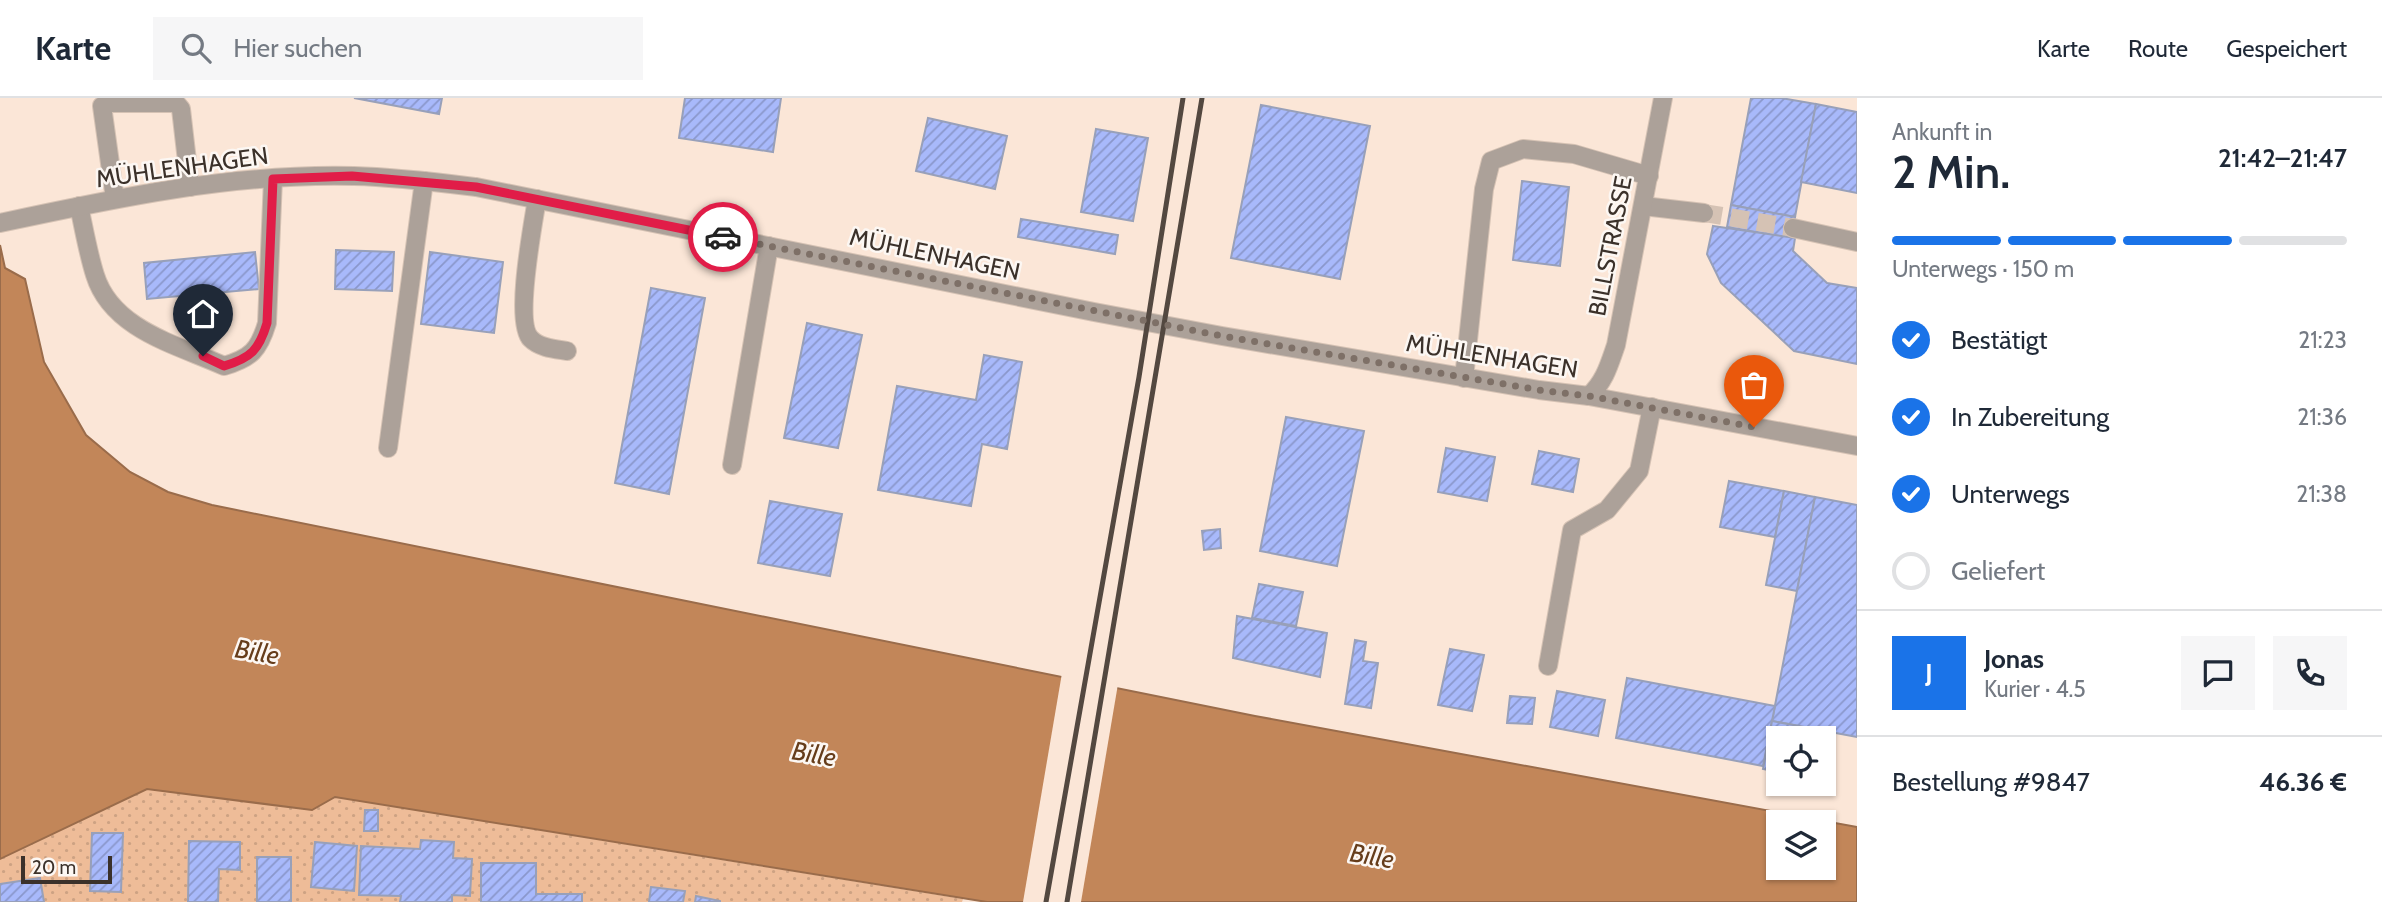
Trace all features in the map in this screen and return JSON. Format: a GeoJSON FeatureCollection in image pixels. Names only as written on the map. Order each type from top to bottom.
{"type":"FeatureCollection","features":[{"type":"Feature","properties":{"kind":"street","name":"BILLSTRASSE"},"geometry":{"type":"LineString","coordinates":[[1589,396],[1600,386],[1616,345],[1664,98]]}},
{"type":"Feature","properties":{"kind":"street"},"geometry":{"type":"LineString","coordinates":[[115,200],[100,102],[176,103],[181,108],[190,187]]}},
{"type":"Feature","properties":{"kind":"street"},"geometry":{"type":"LineString","coordinates":[[1464,378],[1484,189],[1492,161],[1523,149],[1574,154],[1648,176]]}},
{"type":"Feature","properties":{"kind":"street","name":"MÜHLENHAGEN"},"geometry":{"type":"LineString","coordinates":[[1,223],[79,206],[190,187],[273,179],[352,176],[476,187],[1222,336],[1464,378],[1589,396],[1857,446]]}},
{"type":"Feature","properties":{"kind":"street"},"geometry":{"type":"LineString","coordinates":[[79,206],[95,277],[116,311],[139,329],[224,366],[241,361],[253,352],[261,343],[267,323],[273,179]]}},
{"type":"Feature","properties":{"kind":"street"},"geometry":{"type":"LineString","coordinates":[[388,448],[425,181]]}},
{"type":"Feature","properties":{"kind":"street"},"geometry":{"type":"LineString","coordinates":[[537,199],[525,270],[526,329],[530,338],[543,346],[567,351]]}},
{"type":"Feature","properties":{"kind":"street"},"geometry":{"type":"LineString","coordinates":[[1643,206],[1704,213]]}},
{"type":"Feature","properties":{"kind":"street"},"geometry":{"type":"LineString","coordinates":[[1793,228],[1857,242]]}},
{"type":"Feature","properties":{"kind":"street"},"geometry":{"type":"LineString","coordinates":[[732,465],[769,246]]}},
{"type":"Feature","properties":{"kind":"street"},"geometry":{"type":"LineString","coordinates":[[1548,666],[1572,530],[1607,510],[1639,471],[1652,407]]}},
{"type":"Feature","properties":{"kind":"shaded area"},"geometry":{"type":"Polygon","coordinates":[[[147,789],[312,810],[335,797],[963,899],[962,902],[0,902],[0,859],[147,789]]]}},
{"type":"Feature","properties":{"kind":"water","name":"Bille"},"geometry":{"type":"Polygon","coordinates":[[[0,245],[5,268],[25,279],[44,362],[86,435],[130,472],[168,492],[212,505],[1255,716],[1766,810],[1766,880],[1836,880],[1836,823],[1857,827],[1857,902],[987,902],[335,797],[312,810],[147,789],[0,859],[0,245]]]}},
{"type":"Feature","properties":{"kind":"pier"},"geometry":{"type":"Polygon","coordinates":[[[1062,673],[1118,684],[1081,902],[1023,902],[1062,673]]]}},
{"type":"Feature","properties":{"kind":"building"},"geometry":{"type":"Polygon","coordinates":[[[354,98],[442,98],[439,114],[354,98]]]}},
{"type":"Feature","properties":{"kind":"building"},"geometry":{"type":"Polygon","coordinates":[[[685,98],[781,98],[773,152],[679,138],[685,98]]]}},
{"type":"Feature","properties":{"kind":"building"},"geometry":{"type":"Polygon","coordinates":[[[1751,98],[1781,98],[1816,104],[1795,217],[1731,205],[1751,98]]]}},
{"type":"Feature","properties":{"kind":"building"},"geometry":{"type":"Polygon","coordinates":[[[1816,104],[1857,112],[1857,193],[1801,182],[1816,104]]]}},
{"type":"Feature","properties":{"kind":"building"},"geometry":{"type":"Polygon","coordinates":[[[1261,105],[1370,126],[1340,279],[1231,258],[1261,105]]]}},
{"type":"Feature","properties":{"kind":"building"},"geometry":{"type":"Polygon","coordinates":[[[928,118],[1007,136],[995,189],[916,171],[928,118]]]}},
{"type":"Feature","properties":{"kind":"building"},"geometry":{"type":"Polygon","coordinates":[[[1096,129],[1148,138],[1133,221],[1081,212],[1096,129]]]}},
{"type":"Feature","properties":{"kind":"building"},"geometry":{"type":"Polygon","coordinates":[[[1522,181],[1569,187],[1560,266],[1513,260],[1522,181]]]}},
{"type":"Feature","properties":{"kind":"building"},"geometry":{"type":"Polygon","coordinates":[[[1731,205],[1795,217],[1790,238],[1727,227],[1731,205]]]}},
{"type":"Feature","properties":{"kind":"building"},"geometry":{"type":"Polygon","coordinates":[[[1021,219],[1118,235],[1115,254],[1018,237],[1021,219]]]}},
{"type":"Feature","properties":{"kind":"building"},"geometry":{"type":"Polygon","coordinates":[[[1713,226],[1795,238],[1793,251],[1827,283],[1857,288],[1857,364],[1794,351],[1721,283],[1707,254],[1713,226]]]}},
{"type":"Feature","properties":{"kind":"building"},"geometry":{"type":"Polygon","coordinates":[[[336,250],[394,252],[392,291],[335,289],[336,250]]]}},
{"type":"Feature","properties":{"kind":"building"},"geometry":{"type":"Polygon","coordinates":[[[255,252],[259,289],[147,299],[144,263],[255,252]]]}},
{"type":"Feature","properties":{"kind":"building"},"geometry":{"type":"Polygon","coordinates":[[[430,252],[503,262],[494,333],[421,324],[430,252]]]}},
{"type":"Feature","properties":{"kind":"building"},"geometry":{"type":"Polygon","coordinates":[[[651,288],[705,298],[669,494],[615,483],[651,288]]]}},
{"type":"Feature","properties":{"kind":"building"},"geometry":{"type":"Polygon","coordinates":[[[807,323],[862,335],[838,448],[784,438],[807,323]]]}},
{"type":"Feature","properties":{"kind":"building"},"geometry":{"type":"Polygon","coordinates":[[[984,355],[1022,362],[1007,449],[982,444],[971,506],[878,490],[897,386],[976,400],[984,355]]]}},
{"type":"Feature","properties":{"kind":"building"},"geometry":{"type":"Polygon","coordinates":[[[1286,417],[1364,431],[1337,566],[1260,551],[1286,417]]]}},
{"type":"Feature","properties":{"kind":"building"},"geometry":{"type":"Polygon","coordinates":[[[1446,448],[1495,457],[1487,501],[1438,492],[1446,448]]]}},
{"type":"Feature","properties":{"kind":"building"},"geometry":{"type":"Polygon","coordinates":[[[1539,451],[1579,459],[1573,492],[1532,484],[1539,451]]]}},
{"type":"Feature","properties":{"kind":"building"},"geometry":{"type":"Polygon","coordinates":[[[1729,481],[1784,491],[1775,537],[1720,527],[1729,481]]]}},
{"type":"Feature","properties":{"kind":"building"},"geometry":{"type":"Polygon","coordinates":[[[1784,491],[1815,497],[1797,591],[1766,585],[1784,491]]]}},
{"type":"Feature","properties":{"kind":"building"},"geometry":{"type":"Polygon","coordinates":[[[1815,497],[1857,505],[1857,737],[1836,733],[1836,726],[1799,726],[1772,721],[1815,497]]]}},
{"type":"Feature","properties":{"kind":"building"},"geometry":{"type":"Polygon","coordinates":[[[770,501],[842,514],[830,576],[758,563],[770,501]]]}},
{"type":"Feature","properties":{"kind":"building"},"geometry":{"type":"Polygon","coordinates":[[[1220,529],[1221,548],[1204,550],[1202,531],[1220,529]]]}},
{"type":"Feature","properties":{"kind":"building"},"geometry":{"type":"Polygon","coordinates":[[[1259,584],[1303,592],[1296,626],[1252,618],[1259,584]]]}},
{"type":"Feature","properties":{"kind":"building"},"geometry":{"type":"Polygon","coordinates":[[[1237,616],[1327,633],[1320,677],[1233,658],[1237,616]]]}},
{"type":"Feature","properties":{"kind":"building"},"geometry":{"type":"Polygon","coordinates":[[[1355,640],[1366,642],[1363,661],[1378,663],[1371,708],[1345,704],[1355,640]]]}},
{"type":"Feature","properties":{"kind":"building"},"geometry":{"type":"Polygon","coordinates":[[[1450,649],[1484,655],[1472,711],[1438,705],[1450,649]]]}},
{"type":"Feature","properties":{"kind":"building"},"geometry":{"type":"Polygon","coordinates":[[[1627,678],[1775,706],[1771,726],[1766,726],[1763,766],[1616,738],[1627,678]]]}},
{"type":"Feature","properties":{"kind":"building"},"geometry":{"type":"Polygon","coordinates":[[[1557,691],[1605,700],[1598,736],[1550,727],[1557,691]]]}},
{"type":"Feature","properties":{"kind":"building"},"geometry":{"type":"Polygon","coordinates":[[[1510,696],[1535,698],[1532,724],[1507,723],[1510,696]]]}},
{"type":"Feature","properties":{"kind":"building"},"geometry":{"type":"Polygon","coordinates":[[[1772,721],[1799,726],[1771,726],[1772,721]]]}},
{"type":"Feature","properties":{"kind":"building"},"geometry":{"type":"Polygon","coordinates":[[[365,810],[378,810],[378,831],[364,831],[365,810]]]}},
{"type":"Feature","properties":{"kind":"building"},"geometry":{"type":"Polygon","coordinates":[[[92,833],[123,833],[121,892],[90,891],[92,833]]]}},
{"type":"Feature","properties":{"kind":"building"},"geometry":{"type":"Polygon","coordinates":[[[421,840],[454,842],[453,858],[472,859],[470,896],[452,895],[452,902],[400,902],[401,896],[359,895],[361,846],[420,849],[421,840]]]}},
{"type":"Feature","properties":{"kind":"building"},"geometry":{"type":"Polygon","coordinates":[[[189,841],[240,842],[240,870],[219,869],[218,902],[188,902],[189,841]]]}},
{"type":"Feature","properties":{"kind":"building"},"geometry":{"type":"Polygon","coordinates":[[[315,842],[357,846],[354,891],[311,887],[315,842]]]}},
{"type":"Feature","properties":{"kind":"building"},"geometry":{"type":"Polygon","coordinates":[[[257,857],[291,857],[291,902],[257,902],[257,857]]]}},
{"type":"Feature","properties":{"kind":"building"},"geometry":{"type":"Polygon","coordinates":[[[481,863],[536,863],[536,894],[582,894],[582,902],[481,902],[481,863]]]}},
{"type":"Feature","properties":{"kind":"building"},"geometry":{"type":"Polygon","coordinates":[[[40,878],[44,902],[0,902],[0,884],[40,878]]]}},
{"type":"Feature","properties":{"kind":"building"},"geometry":{"type":"Polygon","coordinates":[[[651,887],[685,891],[683,902],[649,902],[651,887]]]}},
{"type":"Feature","properties":{"kind":"building"},"geometry":{"type":"Polygon","coordinates":[[[696,896],[720,901],[720,902],[695,902],[696,896]]]}},
{"type":"Feature","properties":{"kind":"tunnel"},"geometry":{"type":"LineString","coordinates":[[1704,213],[1793,228]]}},
{"type":"Feature","properties":{"kind":"railway"},"geometry":{"type":"LineString","coordinates":[[1046,902],[1139,377],[1183,98]]}},
{"type":"Feature","properties":{"kind":"railway"},"geometry":{"type":"LineString","coordinates":[[1067,902],[1202,98]]}},
{"type":"Feature","properties":{"kind":"way so far"},"geometry":{"type":"LineString","coordinates":[[723,237],[1222,336],[1539,390],[1589,396],[1754,427]]}},
{"type":"Feature","properties":{"kind":"route"},"geometry":{"type":"LineString","coordinates":[[203,356],[224,366],[241,361],[261,343],[267,323],[273,179],[352,176],[476,187],[723,237]]}}]}
